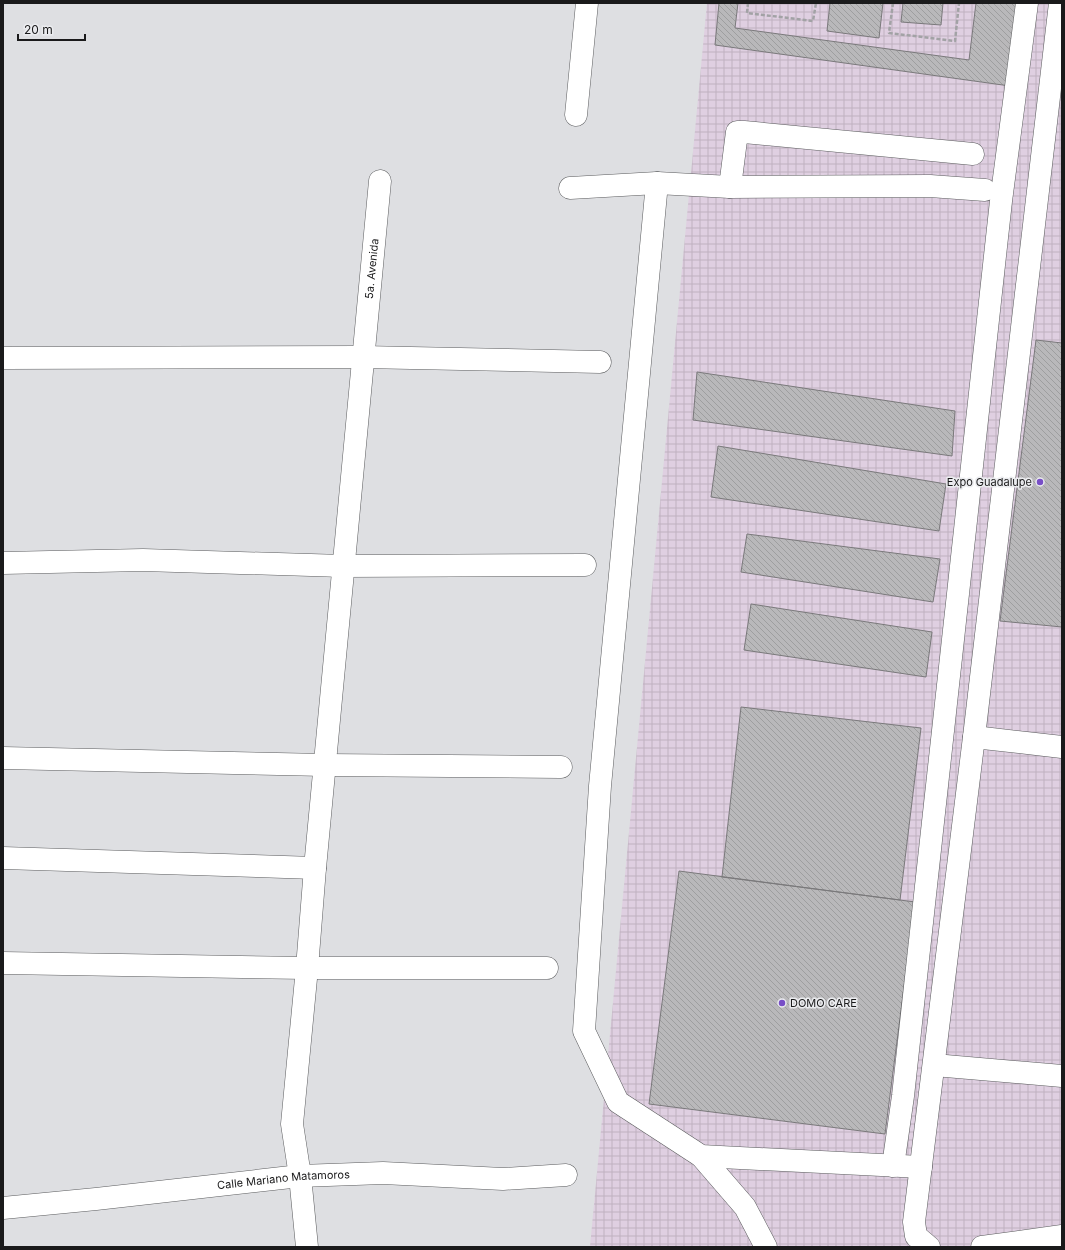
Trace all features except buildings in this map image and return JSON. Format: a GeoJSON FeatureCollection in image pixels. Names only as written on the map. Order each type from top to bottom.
{"type":"FeatureCollection","features":[{"type":"Feature","properties":{"kind":"street"},"geometry":{"type":"LineString","coordinates":[[576,115],[587,3]]}},
{"type":"Feature","properties":{"kind":"street"},"geometry":{"type":"LineString","coordinates":[[893,1166],[905,1080],[1001,201],[1027,3]]}},
{"type":"Feature","properties":{"kind":"street"},"geometry":{"type":"LineString","coordinates":[[929,1247],[916,1236],[914,1222],[974,737],[1060,3]]}},
{"type":"Feature","properties":{"kind":"street"},"geometry":{"type":"LineString","coordinates":[[730,187],[737,132],[973,154]]}},
{"type":"Feature","properties":{"kind":"street","name":"5a. Avenida"},"geometry":{"type":"LineString","coordinates":[[307,1247],[300,1176],[292,1124],[308,968],[315,868],[344,566],[362,357],[380,181]]}},
{"type":"Feature","properties":{"kind":"street"},"geometry":{"type":"LineString","coordinates":[[657,183],[600,786],[584,1031],[618,1102],[702,1156],[745,1207],[766,1247]]}},
{"type":"Feature","properties":{"kind":"street"},"geometry":{"type":"LineString","coordinates":[[570,188],[657,183],[730,187],[930,186],[985,190]]}},
{"type":"Feature","properties":{"kind":"street"},"geometry":{"type":"LineString","coordinates":[[3,358],[362,357],[600,362]]}},
{"type":"Feature","properties":{"kind":"street"},"geometry":{"type":"LineString","coordinates":[[3,563],[143,560],[344,566],[585,564]]}},
{"type":"Feature","properties":{"kind":"street"},"geometry":{"type":"LineString","coordinates":[[974,737],[1062,747]]}},
{"type":"Feature","properties":{"kind":"street"},"geometry":{"type":"LineString","coordinates":[[3,758],[325,765],[561,767]]}},
{"type":"Feature","properties":{"kind":"street"},"geometry":{"type":"LineString","coordinates":[[3,858],[315,868]]}},
{"type":"Feature","properties":{"kind":"street"},"geometry":{"type":"LineString","coordinates":[[3,963],[308,968],[547,968]]}},
{"type":"Feature","properties":{"kind":"street"},"geometry":{"type":"LineString","coordinates":[[934,1065],[1062,1076]]}},
{"type":"Feature","properties":{"kind":"street"},"geometry":{"type":"LineString","coordinates":[[702,1156],[921,1167]]}},
{"type":"Feature","properties":{"kind":"street","name":"Calle Mariano Matamoros"},"geometry":{"type":"LineString","coordinates":[[3,1208],[300,1176],[383,1173],[503,1179],[566,1174]]}},
{"type":"Feature","properties":{"kind":"street"},"geometry":{"type":"LineString","coordinates":[[982,1247],[1062,1236]]}},
{"type":"Feature","properties":{"kind":"path"},"geometry":{"type":"LineString","coordinates":[[748,3],[747,13],[813,21],[816,3]]}},
{"type":"Feature","properties":{"kind":"path"},"geometry":{"type":"LineString","coordinates":[[893,3],[889,33],[955,41],[960,3]]}},
{"type":"Feature","properties":{"kind":"shaded area","name":"Expo Guadalupe"},"geometry":{"type":"Polygon","coordinates":[[[707,3],[1062,3],[1062,1243],[1032,1247],[590,1247],[707,3]]]}},
{"type":"Feature","properties":{"kind":"place","name":"Expo Guadalupe"},"geometry":{"type":"Point","coordinates":[1040,482]}},
{"type":"Feature","properties":{"kind":"place","name":"DOMO CARE"},"geometry":{"type":"Point","coordinates":[782,1003]}}]}
